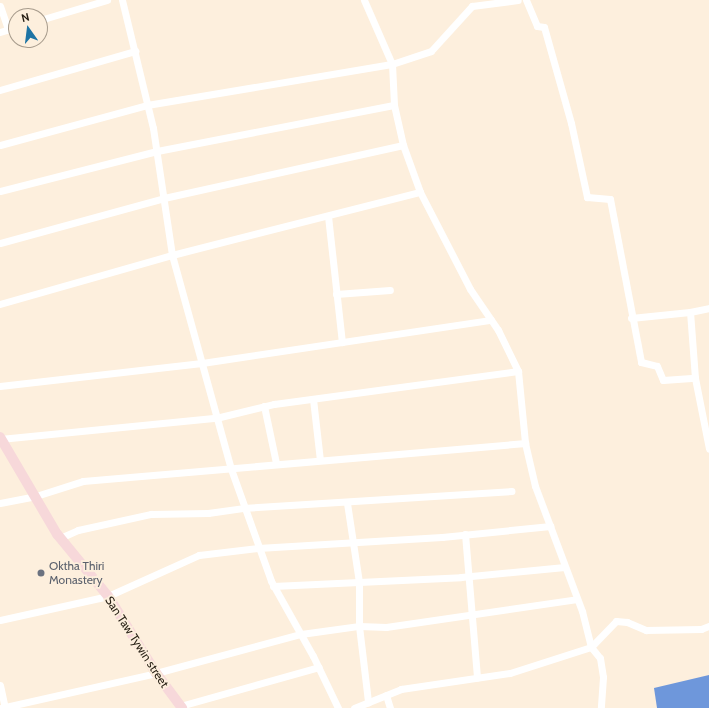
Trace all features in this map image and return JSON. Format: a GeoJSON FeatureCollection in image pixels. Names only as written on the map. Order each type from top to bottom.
{"type":"FeatureCollection","features":[{"type":"Feature","properties":{"kind":"street"},"geometry":{"type":"LineString","coordinates":[[48,18],[107,0]]}},
{"type":"Feature","properties":{"kind":"street"},"geometry":{"type":"LineString","coordinates":[[122,0],[157,151],[172,255],[231,469],[243,508],[273,586],[319,667],[338,708]]}},
{"type":"Feature","properties":{"kind":"street"},"geometry":{"type":"LineString","coordinates":[[364,0],[392,64],[394,105],[403,145],[420,192],[470,289],[492,320],[518,371],[525,443],[535,486],[577,599],[591,647],[600,658],[603,677],[601,708]]}},
{"type":"Feature","properties":{"kind":"street"},"geometry":{"type":"LineString","coordinates":[[0,145],[147,105],[392,64],[431,51],[472,6],[518,0]]}},
{"type":"Feature","properties":{"kind":"street"},"geometry":{"type":"LineString","coordinates":[[526,0],[537,26],[544,27],[571,123],[587,197],[610,199],[631,318],[641,362],[657,366],[663,380],[695,378]]}},
{"type":"Feature","properties":{"kind":"street"},"geometry":{"type":"LineString","coordinates":[[0,6],[8,30],[0,32]]}},
{"type":"Feature","properties":{"kind":"street"},"geometry":{"type":"LineString","coordinates":[[0,90],[135,51]]}},
{"type":"Feature","properties":{"kind":"street"},"geometry":{"type":"LineString","coordinates":[[0,191],[157,151],[394,105]]}},
{"type":"Feature","properties":{"kind":"street"},"geometry":{"type":"LineString","coordinates":[[0,243],[164,198],[403,145]]}},
{"type":"Feature","properties":{"kind":"street"},"geometry":{"type":"LineString","coordinates":[[0,304],[172,255],[420,192]]}},
{"type":"Feature","properties":{"kind":"street"},"geometry":{"type":"LineString","coordinates":[[328,216],[342,342]]}},
{"type":"Feature","properties":{"kind":"street"},"geometry":{"type":"LineString","coordinates":[[336,294],[390,290]]}},
{"type":"Feature","properties":{"kind":"street"},"geometry":{"type":"LineString","coordinates":[[631,318],[690,312],[709,308]]}},
{"type":"Feature","properties":{"kind":"street"},"geometry":{"type":"LineString","coordinates":[[690,312],[695,378],[709,449]]}},
{"type":"Feature","properties":{"kind":"street"},"geometry":{"type":"LineString","coordinates":[[0,386],[202,363],[492,320]]}},
{"type":"Feature","properties":{"kind":"street"},"geometry":{"type":"LineString","coordinates":[[0,438],[216,418],[264,406],[518,371]]}},
{"type":"Feature","properties":{"kind":"street"},"geometry":{"type":"LineString","coordinates":[[313,399],[320,460]]}},
{"type":"Feature","properties":{"kind":"street"},"geometry":{"type":"LineString","coordinates":[[264,406],[276,463]]}},
{"type":"Feature","properties":{"kind":"street","name":"San Taw Tywin street"},"geometry":{"type":"LineString","coordinates":[[0,438],[60,538],[108,596],[156,673],[181,707]]}},
{"type":"Feature","properties":{"kind":"street"},"geometry":{"type":"LineString","coordinates":[[0,503],[36,496],[83,481],[231,469],[276,463],[525,443]]}},
{"type":"Feature","properties":{"kind":"street"},"geometry":{"type":"LineString","coordinates":[[60,538],[78,530],[151,514],[208,513],[243,508],[347,503],[511,491]]}},
{"type":"Feature","properties":{"kind":"street"},"geometry":{"type":"LineString","coordinates":[[347,503],[359,582],[359,626],[368,702]]}},
{"type":"Feature","properties":{"kind":"street"},"geometry":{"type":"LineString","coordinates":[[0,620],[108,596],[199,555],[258,548],[465,534],[550,526]]}},
{"type":"Feature","properties":{"kind":"street"},"geometry":{"type":"LineString","coordinates":[[465,534],[468,576],[473,613],[477,677]]}},
{"type":"Feature","properties":{"kind":"street"},"geometry":{"type":"LineString","coordinates":[[273,586],[468,576],[565,567]]}},
{"type":"Feature","properties":{"kind":"street"},"geometry":{"type":"LineString","coordinates":[[0,685],[4,708],[156,673],[301,634],[359,626],[386,627],[473,613],[577,599]]}},
{"type":"Feature","properties":{"kind":"street"},"geometry":{"type":"LineString","coordinates":[[354,708],[401,688],[510,672],[591,647],[616,621],[627,622],[646,630],[701,629],[709,626]]}},
{"type":"Feature","properties":{"kind":"street"},"geometry":{"type":"LineString","coordinates":[[181,707],[319,667]]}},
{"type":"Feature","properties":{"kind":"street"},"geometry":{"type":"LineString","coordinates":[[386,695],[390,708]]}},
{"type":"Feature","properties":{"kind":"water"},"geometry":{"type":"Polygon","coordinates":[[[709,675],[709,708],[657,708],[654,688],[709,675]]]}},
{"type":"Feature","properties":{"kind":"place","name":"Oktha Thiri Monastery"},"geometry":{"type":"Point","coordinates":[41,573]}}]}
